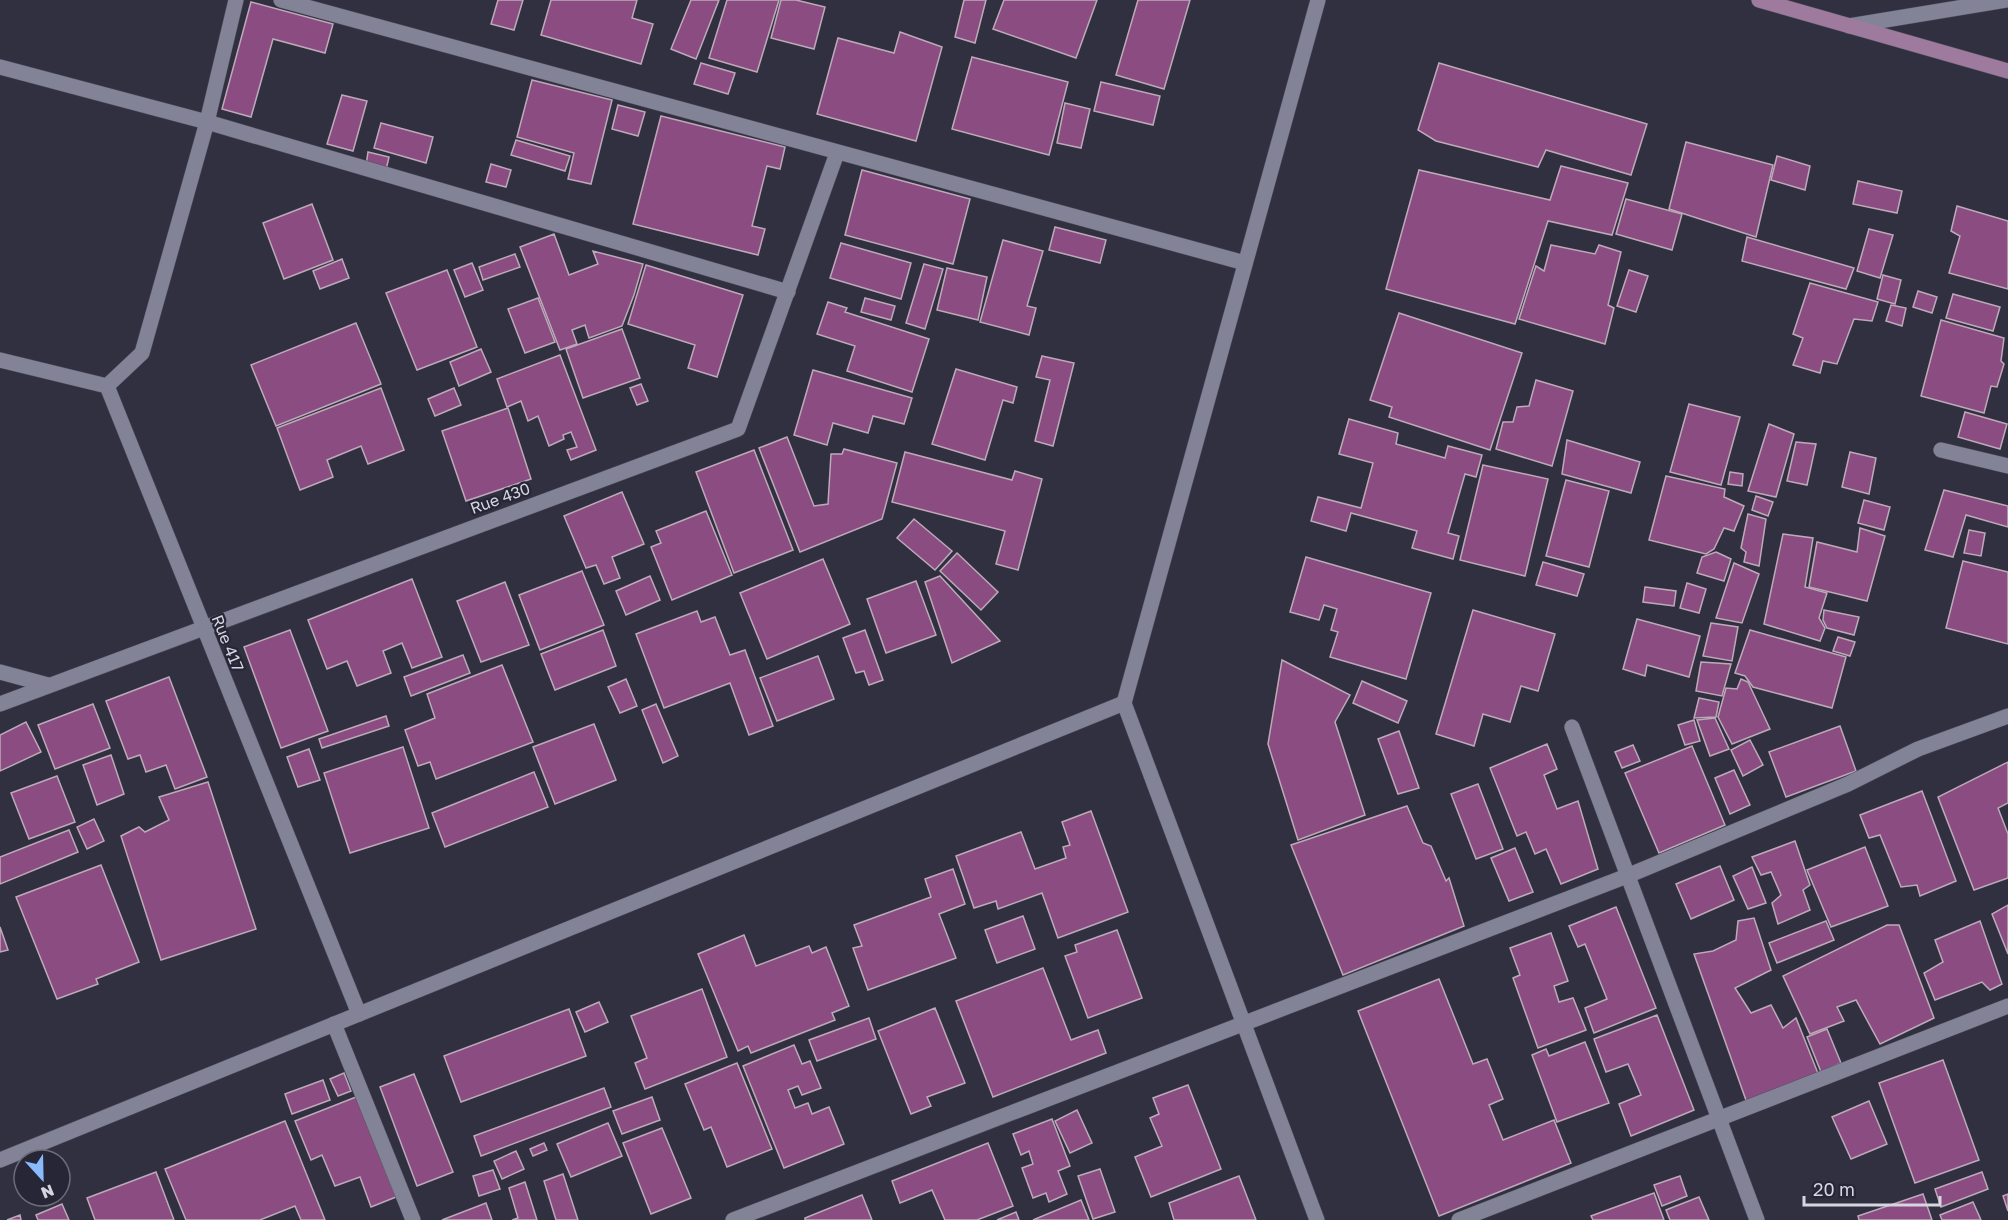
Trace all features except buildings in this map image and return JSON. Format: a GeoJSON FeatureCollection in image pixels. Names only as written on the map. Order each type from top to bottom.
{"type":"FeatureCollection","features":[{"type":"Feature","properties":{"kind":"street"},"geometry":{"type":"LineString","coordinates":[[0,360],[107,386],[142,353],[207,122],[236,0]]}},
{"type":"Feature","properties":{"kind":"street"},"geometry":{"type":"LineString","coordinates":[[281,0],[1245,263]]}},
{"type":"Feature","properties":{"kind":"street"},"geometry":{"type":"LineString","coordinates":[[1317,1220],[1124,703],[1318,0]]}},
{"type":"Feature","properties":{"kind":"street"},"geometry":{"type":"LineString","coordinates":[[1759,0],[2008,71]]}},
{"type":"Feature","properties":{"kind":"street"},"geometry":{"type":"LineString","coordinates":[[1849,26],[2006,0]]}},
{"type":"Feature","properties":{"kind":"street"},"geometry":{"type":"LineString","coordinates":[[0,67],[207,122],[788,292]]}},
{"type":"Feature","properties":{"kind":"street","name":"Rue 430"},"geometry":{"type":"LineString","coordinates":[[0,704],[738,429],[837,153]]}},
{"type":"Feature","properties":{"kind":"street","name":"Rue 417"},"geometry":{"type":"LineString","coordinates":[[107,386],[359,1014]]}},
{"type":"Feature","properties":{"kind":"street"},"geometry":{"type":"LineString","coordinates":[[1941,450],[2008,466]]}},
{"type":"Feature","properties":{"kind":"street"},"geometry":{"type":"LineString","coordinates":[[0,672],[48,685]]}},
{"type":"Feature","properties":{"kind":"street"},"geometry":{"type":"LineString","coordinates":[[0,1160],[1124,703]]}},
{"type":"Feature","properties":{"kind":"street"},"geometry":{"type":"LineString","coordinates":[[734,1220],[1627,876],[1848,784],[1918,749],[2008,716]]}},
{"type":"Feature","properties":{"kind":"street"},"geometry":{"type":"LineString","coordinates":[[1572,728],[1757,1220]]}},
{"type":"Feature","properties":{"kind":"street"},"geometry":{"type":"LineString","coordinates":[[1459,1220],[2008,1006]]}},
{"type":"Feature","properties":{"kind":"street"},"geometry":{"type":"LineString","coordinates":[[334,1024],[413,1220]]}}]}
